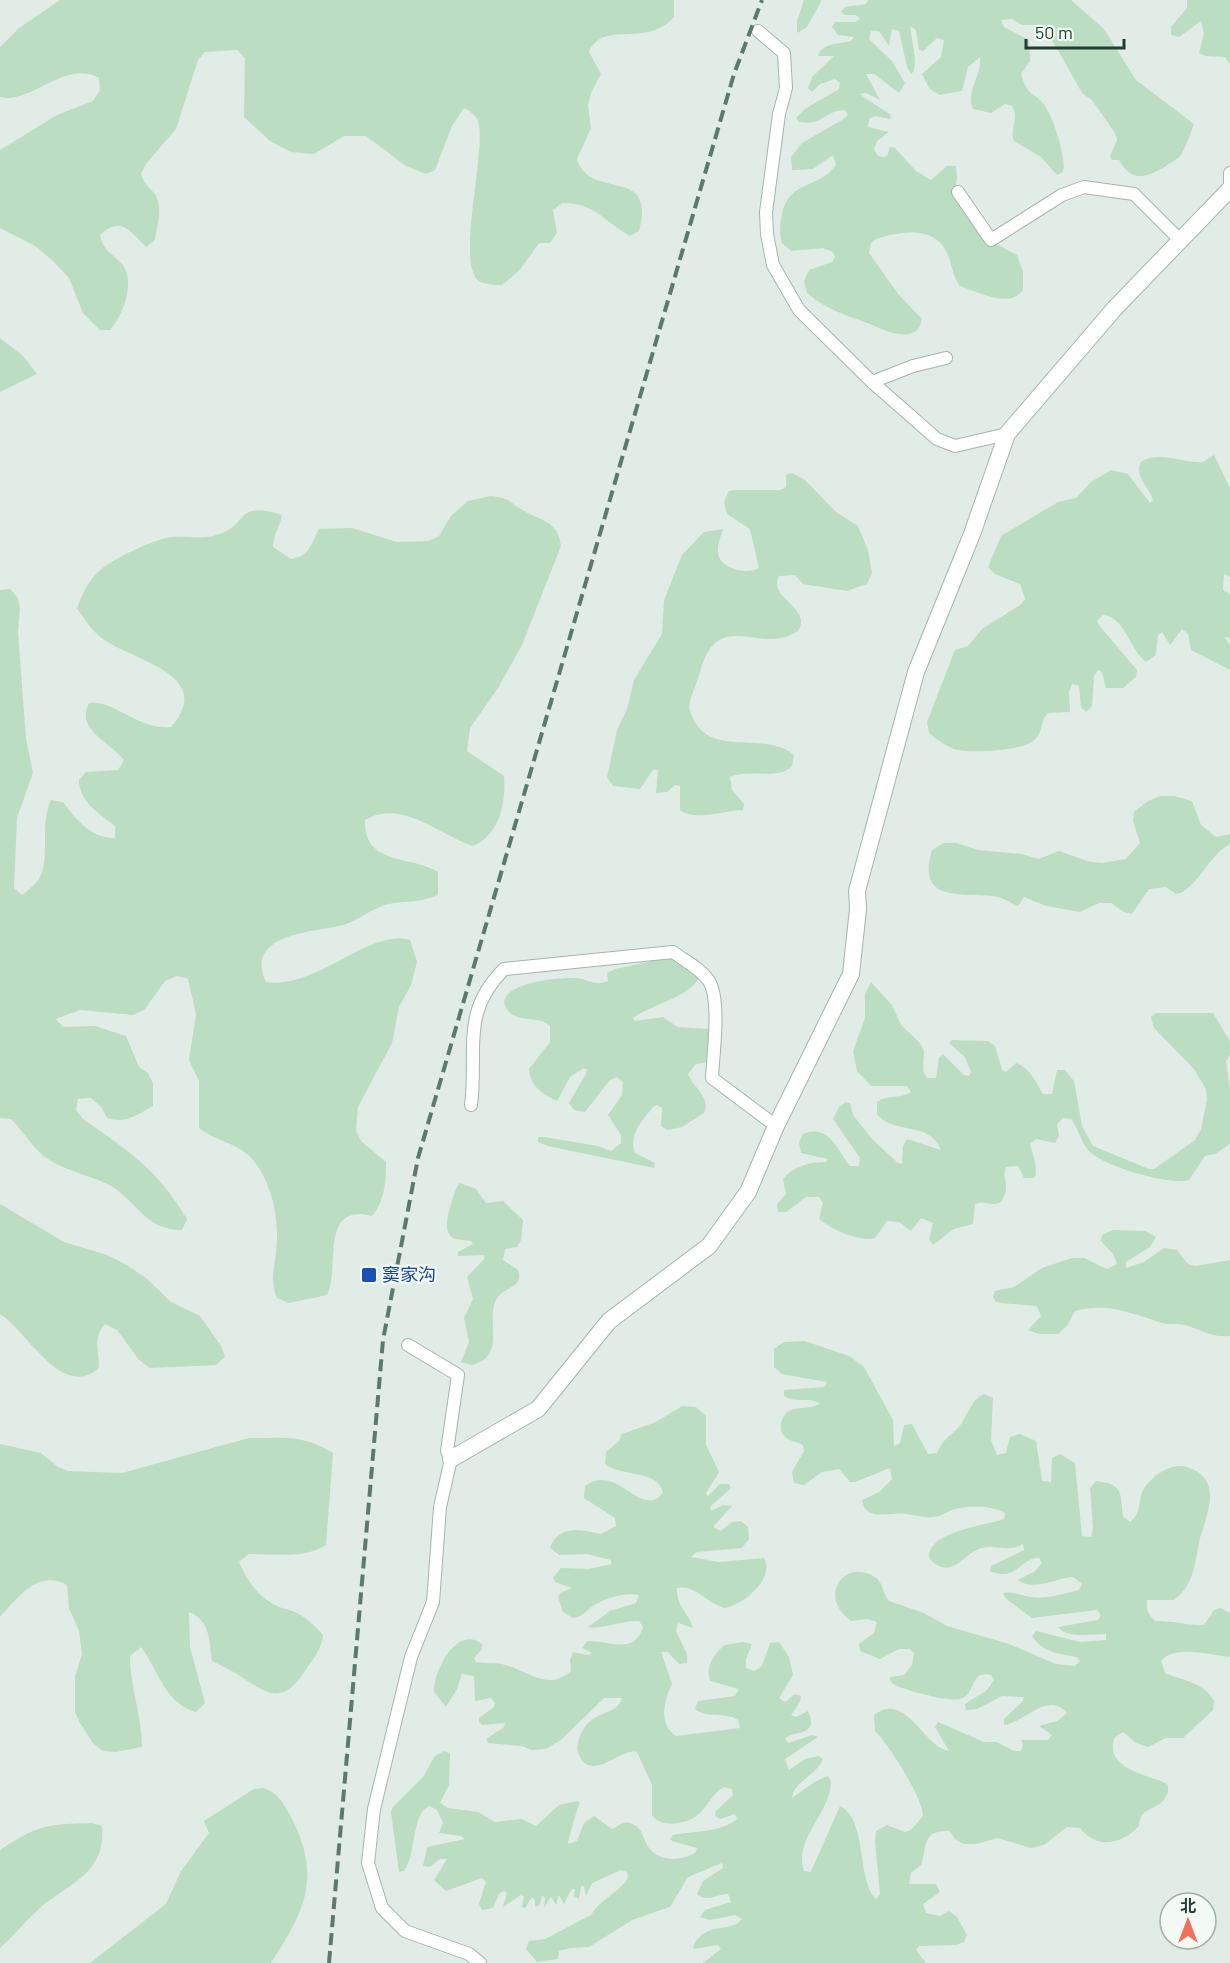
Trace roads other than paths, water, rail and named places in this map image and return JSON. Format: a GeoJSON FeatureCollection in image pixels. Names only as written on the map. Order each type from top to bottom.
{"type":"FeatureCollection","features":[{"type":"Feature","properties":{"kind":"street"},"geometry":{"type":"LineString","coordinates":[[758,31],[784,53],[786,88],[779,114],[766,212],[767,234],[773,265],[800,310],[872,382],[937,439],[955,446],[1007,434]]}},
{"type":"Feature","properties":{"kind":"street"},"geometry":{"type":"LineString","coordinates":[[1230,173],[1230,183]]}},
{"type":"Feature","properties":{"kind":"street"},"geometry":{"type":"LineString","coordinates":[[958,192],[991,240],[1062,195],[1084,186],[1134,194],[1180,240]]}},
{"type":"Feature","properties":{"kind":"street"},"geometry":{"type":"LineString","coordinates":[[451,1459],[538,1409],[609,1321],[709,1246],[748,1192],[776,1126],[851,974],[858,909],[857,891],[916,672],[972,534],[1007,434],[1115,308],[1230,189]]}},
{"type":"Feature","properties":{"kind":"street"},"geometry":{"type":"LineString","coordinates":[[872,382],[913,366],[946,358]]}},
{"type":"Feature","properties":{"kind":"street"},"geometry":{"type":"LineString","coordinates":[[471,1105],[475,1074],[471,1036],[478,1007],[488,985],[504,969],[673,952],[699,970],[709,982],[715,995],[712,1078],[776,1126]]}},
{"type":"Feature","properties":{"kind":"street"},"geometry":{"type":"LineString","coordinates":[[408,1345],[458,1375],[447,1451],[451,1459],[440,1507],[433,1602],[411,1658],[374,1809],[368,1863],[382,1908],[405,1931],[469,1954],[480,1963]]}},
{"type":"Feature","properties":{"kind":"railway"},"geometry":{"type":"LineString","coordinates":[[329,1963],[383,1340],[418,1158],[734,74],[762,0]]}},
{"type":"Feature","properties":{"kind":"place","name":"窦家沟"},"geometry":{"type":"Point","coordinates":[369,1275]}}]}
